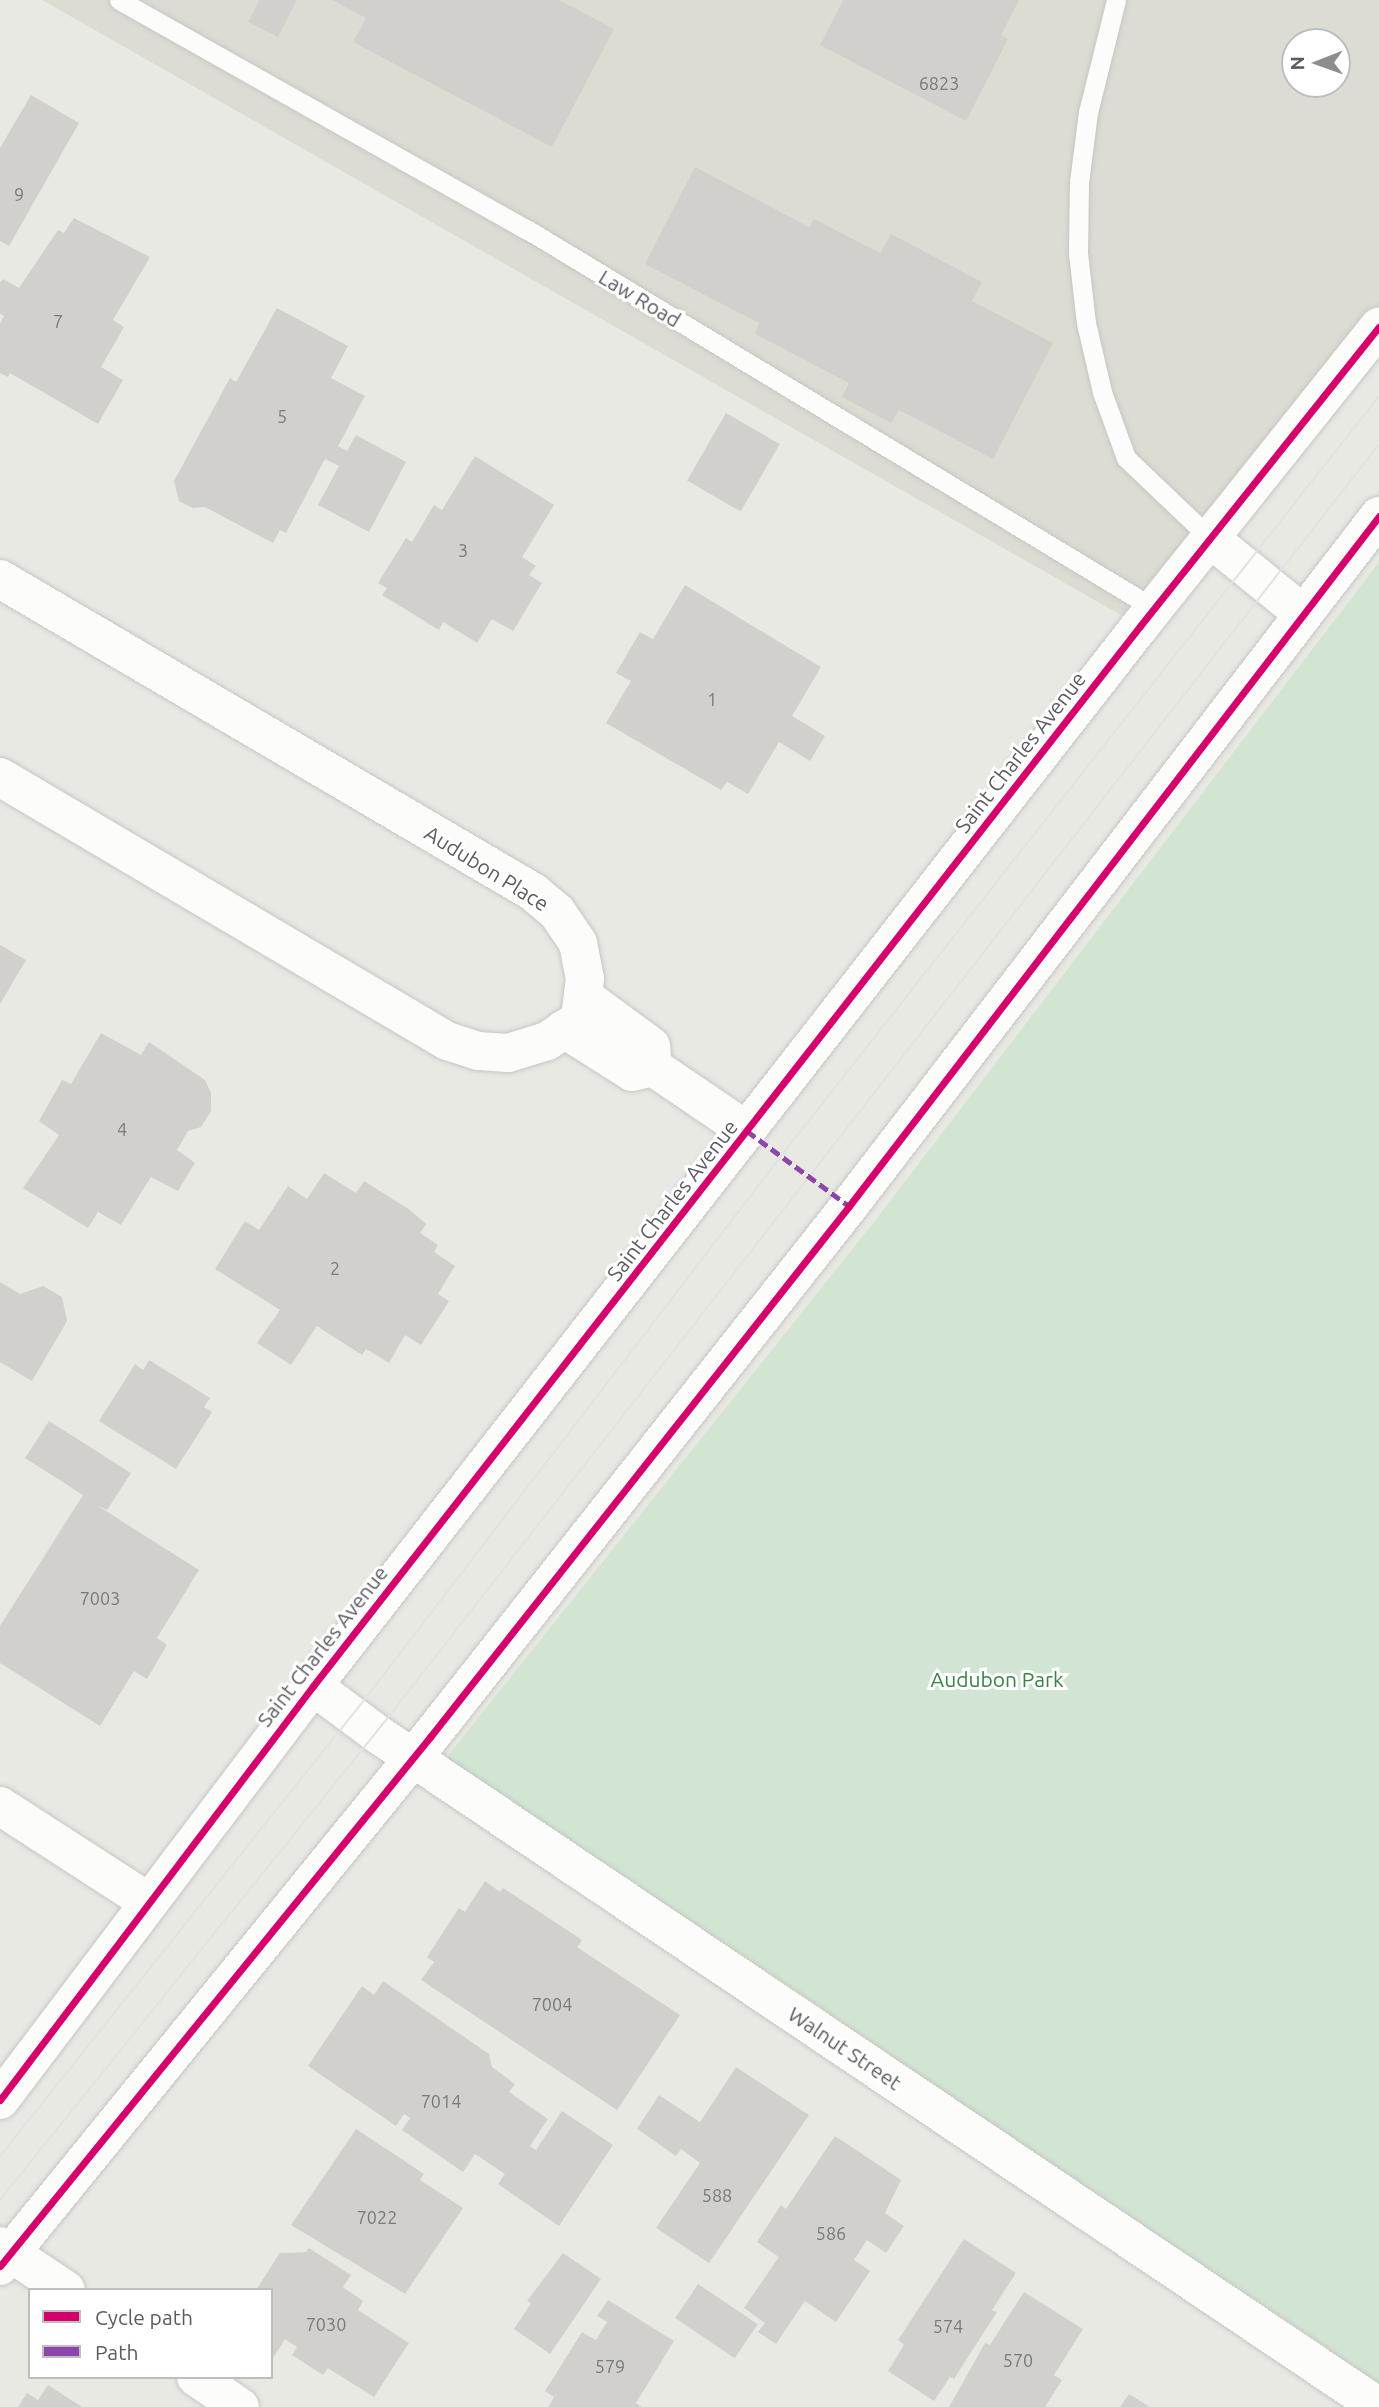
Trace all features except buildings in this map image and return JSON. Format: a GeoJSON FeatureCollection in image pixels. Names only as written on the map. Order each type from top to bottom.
{"type":"FeatureCollection","features":[{"type":"Feature","properties":{"kind":"main road","name":"Saint Charles Avenue"},"geometry":{"type":"LineString","coordinates":[[0,2100],[147,1901],[313,1686],[1154,609],[1373,347]]}},
{"type":"Feature","properties":{"kind":"main road"},"geometry":{"type":"LineString","coordinates":[[62,2288],[3,2255],[414,1757],[849,1206],[1379,516]]}},
{"type":"Feature","properties":{"kind":"main road"},"geometry":{"type":"LineString","coordinates":[[1212,540],[1302,613]]}},
{"type":"Feature","properties":{"kind":"main road","name":"Audubon Place"},"geometry":{"type":"LineString","coordinates":[[0,579],[533,892],[557,912],[578,943],[585,978],[580,1019],[547,1041],[508,1053],[478,1051],[447,1041],[0,777]]}},
{"type":"Feature","properties":{"kind":"main road"},"geometry":{"type":"LineString","coordinates":[[583,996],[650,1046],[653,1066],[747,1131]]}},
{"type":"Feature","properties":{"kind":"main road"},"geometry":{"type":"LineString","coordinates":[[564,1030],[632,1072],[653,1066]]}},
{"type":"Feature","properties":{"kind":"main road","name":"Walnut Street"},"geometry":{"type":"LineString","coordinates":[[313,1686],[414,1757],[1378,2407]]}},
{"type":"Feature","properties":{"kind":"main road"},"geometry":{"type":"LineString","coordinates":[[0,1807],[147,1901]]}},
{"type":"Feature","properties":{"kind":"main road"},"geometry":{"type":"LineString","coordinates":[[199,2379],[240,2407]]}},
{"type":"Feature","properties":{"kind":"lane","name":"Law Road"},"geometry":{"type":"LineString","coordinates":[[119,0],[528,230],[1154,609]]}},
{"type":"Feature","properties":{"kind":"lane"},"geometry":{"type":"LineString","coordinates":[[1116,0],[1088,112],[1079,182],[1078,253],[1086,323],[1101,392],[1126,458],[1212,540]]}},
{"type":"Feature","properties":{"kind":"shaded area"},"geometry":{"type":"Polygon","coordinates":[[[42,0],[1379,0],[1379,327],[1140,626],[42,0]]]}},
{"type":"Feature","properties":{"kind":"green space","name":"Audubon Park"},"geometry":{"type":"Polygon","coordinates":[[[1379,562],[1379,2401],[442,1763],[874,1222],[1379,562]]]}},
{"type":"Feature","properties":{"kind":"tram line"},"geometry":{"type":"LineString","coordinates":[[0,2156],[365,1699],[781,1156],[1379,396]]}},
{"type":"Feature","properties":{"kind":"tram line"},"geometry":{"type":"LineString","coordinates":[[0,2200],[390,1715],[1379,444]]}},
{"type":"Feature","properties":{"kind":"marked path"},"geometry":{"type":"LineString","coordinates":[[747,1131],[849,1206]]}},
{"type":"Feature","properties":{"kind":"cycle path"},"geometry":{"type":"LineString","coordinates":[[0,2100],[313,1686],[1140,626],[1379,327]]}},
{"type":"Feature","properties":{"kind":"cycle path"},"geometry":{"type":"LineString","coordinates":[[0,2266],[430,1737],[849,1206],[1379,516]]}}]}
